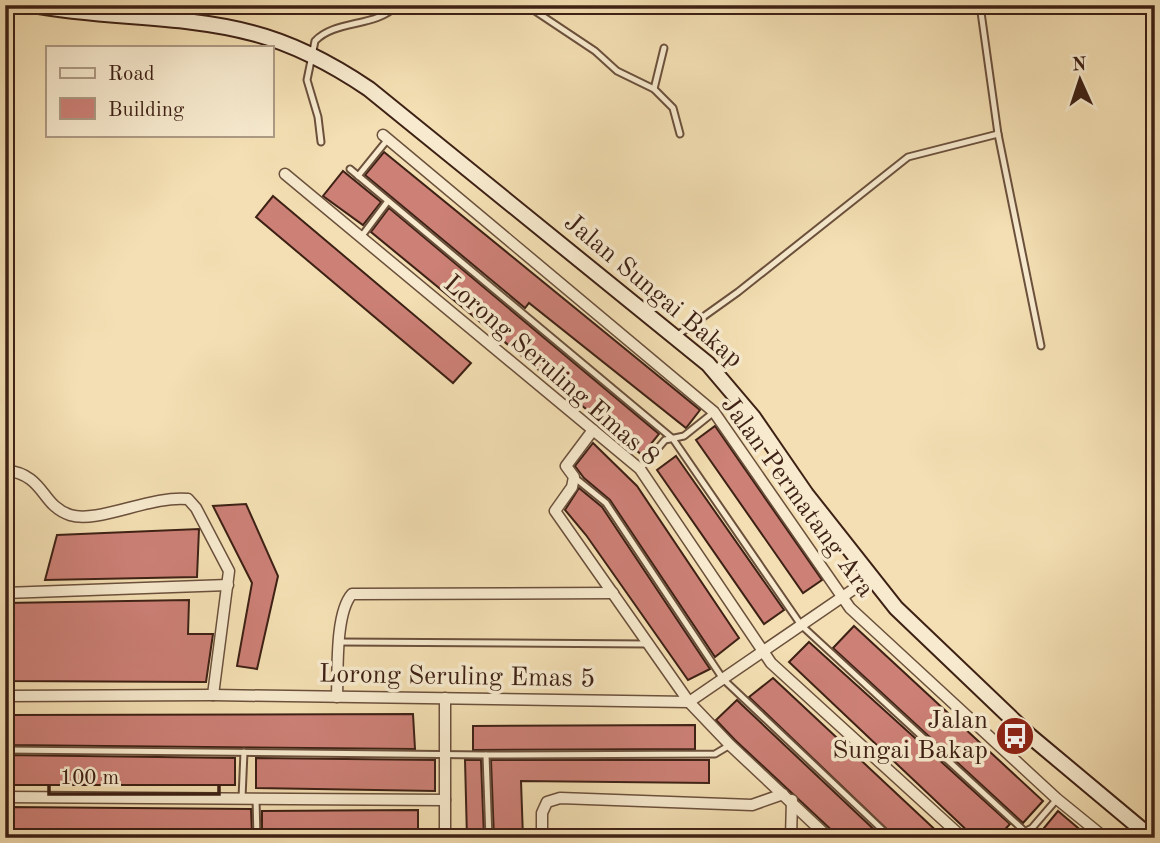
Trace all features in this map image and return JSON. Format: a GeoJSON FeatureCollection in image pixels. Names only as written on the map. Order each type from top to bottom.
{"type":"FeatureCollection","features":[{"type":"Feature","properties":{"kind":"main road","name":"Jalan Sungai Bakap"},"geometry":{"type":"LineString","coordinates":[[32,5],[66,12],[220,26],[252,33],[310,54],[369,89],[675,337],[731,389],[870,578],[896,608],[1030,736],[1152,838]]}},
{"type":"Feature","properties":{"kind":"street","name":"Jalan Permatang Ara"},"geometry":{"type":"LineString","coordinates":[[386,137],[714,412],[841,598],[1057,799],[1105,838]]}},
{"type":"Feature","properties":{"kind":"street","name":"Lorong Seruling Emas 8"},"geometry":{"type":"LineString","coordinates":[[285,174],[640,470],[771,663],[963,838]]}},
{"type":"Feature","properties":{"kind":"street"},"geometry":{"type":"LineString","coordinates":[[593,430],[566,466],[574,477],[572,487],[555,511],[689,702],[730,745],[829,838]]}},
{"type":"Feature","properties":{"kind":"street"},"geometry":{"type":"LineString","coordinates":[[5,470],[27,475],[39,485],[53,505],[70,515],[92,516],[172,497],[187,499],[196,508],[229,570],[212,695]]}},
{"type":"Feature","properties":{"kind":"street"},"geometry":{"type":"LineString","coordinates":[[689,702],[870,578]]}},
{"type":"Feature","properties":{"kind":"street"},"geometry":{"type":"LineString","coordinates":[[5,593],[229,584]]}},
{"type":"Feature","properties":{"kind":"street"},"geometry":{"type":"LineString","coordinates":[[337,697],[339,642],[347,600],[352,594],[614,593]]}},
{"type":"Feature","properties":{"kind":"street","name":"Lorong Seruling Emas 5"},"geometry":{"type":"LineString","coordinates":[[5,696],[212,695],[689,702]]}},
{"type":"Feature","properties":{"kind":"street"},"geometry":{"type":"LineString","coordinates":[[444,698],[445,838]]}},
{"type":"Feature","properties":{"kind":"street"},"geometry":{"type":"LineString","coordinates":[[5,797],[445,800]]}},
{"type":"Feature","properties":{"kind":"street"},"geometry":{"type":"LineString","coordinates":[[542,838],[542,813],[547,802],[560,798],[752,805],[788,797]]}},
{"type":"Feature","properties":{"kind":"street"},"geometry":{"type":"LineString","coordinates":[[788,797],[791,838]]}},
{"type":"Feature","properties":{"kind":"lane"},"geometry":{"type":"LineString","coordinates":[[321,142],[318,117],[307,80],[310,54],[321,35],[383,16],[397,5]]}},
{"type":"Feature","properties":{"kind":"lane"},"geometry":{"type":"LineString","coordinates":[[526,5],[595,51],[617,71],[654,89],[673,108],[680,134]]}},
{"type":"Feature","properties":{"kind":"lane"},"geometry":{"type":"LineString","coordinates":[[980,5],[998,134],[1041,346]]}},
{"type":"Feature","properties":{"kind":"lane"},"geometry":{"type":"LineString","coordinates":[[654,89],[664,48]]}},
{"type":"Feature","properties":{"kind":"lane"},"geometry":{"type":"LineString","coordinates":[[675,337],[738,292],[908,157],[998,134]]}},
{"type":"Feature","properties":{"kind":"lane"},"geometry":{"type":"LineString","coordinates":[[358,176],[386,137]]}},
{"type":"Feature","properties":{"kind":"lane"},"geometry":{"type":"LineString","coordinates":[[350,169],[673,439],[802,625],[1032,838]]}},
{"type":"Feature","properties":{"kind":"lane"},"geometry":{"type":"LineString","coordinates":[[361,237],[388,201]]}},
{"type":"Feature","properties":{"kind":"lane"},"geometry":{"type":"LineString","coordinates":[[640,470],[665,440],[684,436],[714,412]]}},
{"type":"Feature","properties":{"kind":"lane"},"geometry":{"type":"LineString","coordinates":[[574,477],[606,503],[723,678],[891,838]]}},
{"type":"Feature","properties":{"kind":"lane"},"geometry":{"type":"LineString","coordinates":[[339,642],[648,644]]}},
{"type":"Feature","properties":{"kind":"lane"},"geometry":{"type":"LineString","coordinates":[[5,750],[445,755],[715,754],[730,745]]}},
{"type":"Feature","properties":{"kind":"lane"},"geometry":{"type":"LineString","coordinates":[[242,798],[244,751]]}},
{"type":"Feature","properties":{"kind":"lane"},"geometry":{"type":"LineString","coordinates":[[486,755],[489,838]]}},
{"type":"Feature","properties":{"kind":"lane"},"geometry":{"type":"LineString","coordinates":[[256,799],[257,838]]}},
{"type":"Feature","properties":{"kind":"lane"},"geometry":{"type":"LineString","coordinates":[[1012,838],[1032,828],[1057,799]]}},
{"type":"Feature","properties":{"kind":"building"},"geometry":{"type":"Polygon","coordinates":[[[384,152],[700,410],[686,428],[529,303],[525,308],[365,175],[384,152]]]}},
{"type":"Feature","properties":{"kind":"building"},"geometry":{"type":"Polygon","coordinates":[[[343,171],[381,202],[363,225],[323,196],[343,171]]]}},
{"type":"Feature","properties":{"kind":"building"},"geometry":{"type":"Polygon","coordinates":[[[273,196],[471,363],[453,383],[256,217],[273,196]]]}},
{"type":"Feature","properties":{"kind":"building"},"geometry":{"type":"Polygon","coordinates":[[[389,208],[659,434],[642,455],[371,232],[389,208]]]}},
{"type":"Feature","properties":{"kind":"building"},"geometry":{"type":"Polygon","coordinates":[[[715,426],[822,580],[803,593],[696,440],[715,426]]]}},
{"type":"Feature","properties":{"kind":"building"},"geometry":{"type":"Polygon","coordinates":[[[593,443],[637,486],[739,638],[715,657],[610,500],[584,478],[575,466],[593,443]]]}},
{"type":"Feature","properties":{"kind":"building"},"geometry":{"type":"Polygon","coordinates":[[[676,456],[784,610],[764,624],[657,470],[676,456]]]}},
{"type":"Feature","properties":{"kind":"building"},"geometry":{"type":"Polygon","coordinates":[[[579,488],[602,507],[710,669],[688,680],[586,535],[565,510],[579,488]]]}},
{"type":"Feature","properties":{"kind":"building"},"geometry":{"type":"Polygon","coordinates":[[[246,504],[278,576],[257,669],[237,666],[252,583],[213,506],[246,504]]]}},
{"type":"Feature","properties":{"kind":"building"},"geometry":{"type":"Polygon","coordinates":[[[199,529],[197,577],[45,580],[57,535],[199,529]]]}},
{"type":"Feature","properties":{"kind":"building"},"geometry":{"type":"Polygon","coordinates":[[[189,600],[188,634],[213,634],[206,682],[5,681],[5,603],[189,600]]]}},
{"type":"Feature","properties":{"kind":"building"},"geometry":{"type":"Polygon","coordinates":[[[854,626],[1043,801],[1023,823],[833,648],[854,626]]]}},
{"type":"Feature","properties":{"kind":"building"},"geometry":{"type":"Polygon","coordinates":[[[809,642],[1010,824],[997,838],[975,838],[789,662],[809,642]]]}},
{"type":"Feature","properties":{"kind":"building"},"geometry":{"type":"Polygon","coordinates":[[[773,678],[944,838],[896,838],[749,697],[773,678]]]}},
{"type":"Feature","properties":{"kind":"building"},"geometry":{"type":"Polygon","coordinates":[[[737,700],[883,838],[840,838],[735,740],[716,720],[737,700]]]}},
{"type":"Feature","properties":{"kind":"building"},"geometry":{"type":"Polygon","coordinates":[[[413,714],[415,749],[5,745],[5,715],[413,714]]]}},
{"type":"Feature","properties":{"kind":"building"},"geometry":{"type":"Polygon","coordinates":[[[695,725],[695,749],[473,750],[473,726],[695,725]]]}},
{"type":"Feature","properties":{"kind":"building"},"geometry":{"type":"Polygon","coordinates":[[[5,755],[235,758],[235,785],[5,785],[5,755]]]}},
{"type":"Feature","properties":{"kind":"building"},"geometry":{"type":"Polygon","coordinates":[[[256,758],[435,760],[435,791],[256,788],[256,758]]]}},
{"type":"Feature","properties":{"kind":"building"},"geometry":{"type":"Polygon","coordinates":[[[465,760],[481,760],[484,838],[467,838],[465,760]]]}},
{"type":"Feature","properties":{"kind":"building"},"geometry":{"type":"Polygon","coordinates":[[[491,760],[709,760],[709,783],[521,781],[523,838],[494,838],[491,760]]]}},
{"type":"Feature","properties":{"kind":"building"},"geometry":{"type":"Polygon","coordinates":[[[7,807],[251,809],[252,834],[6,832],[7,807]]]}},
{"type":"Feature","properties":{"kind":"building"},"geometry":{"type":"Polygon","coordinates":[[[418,810],[418,835],[264,837],[262,834],[262,811],[418,810]]]}},
{"type":"Feature","properties":{"kind":"building"},"geometry":{"type":"Polygon","coordinates":[[[1058,811],[1090,838],[1044,838],[1039,834],[1058,811]]]}},
{"type":"Feature","properties":{"kind":"place","name":"Jalan Sungai Bakap"},"geometry":{"type":"Point","coordinates":[1015,736]}}]}
